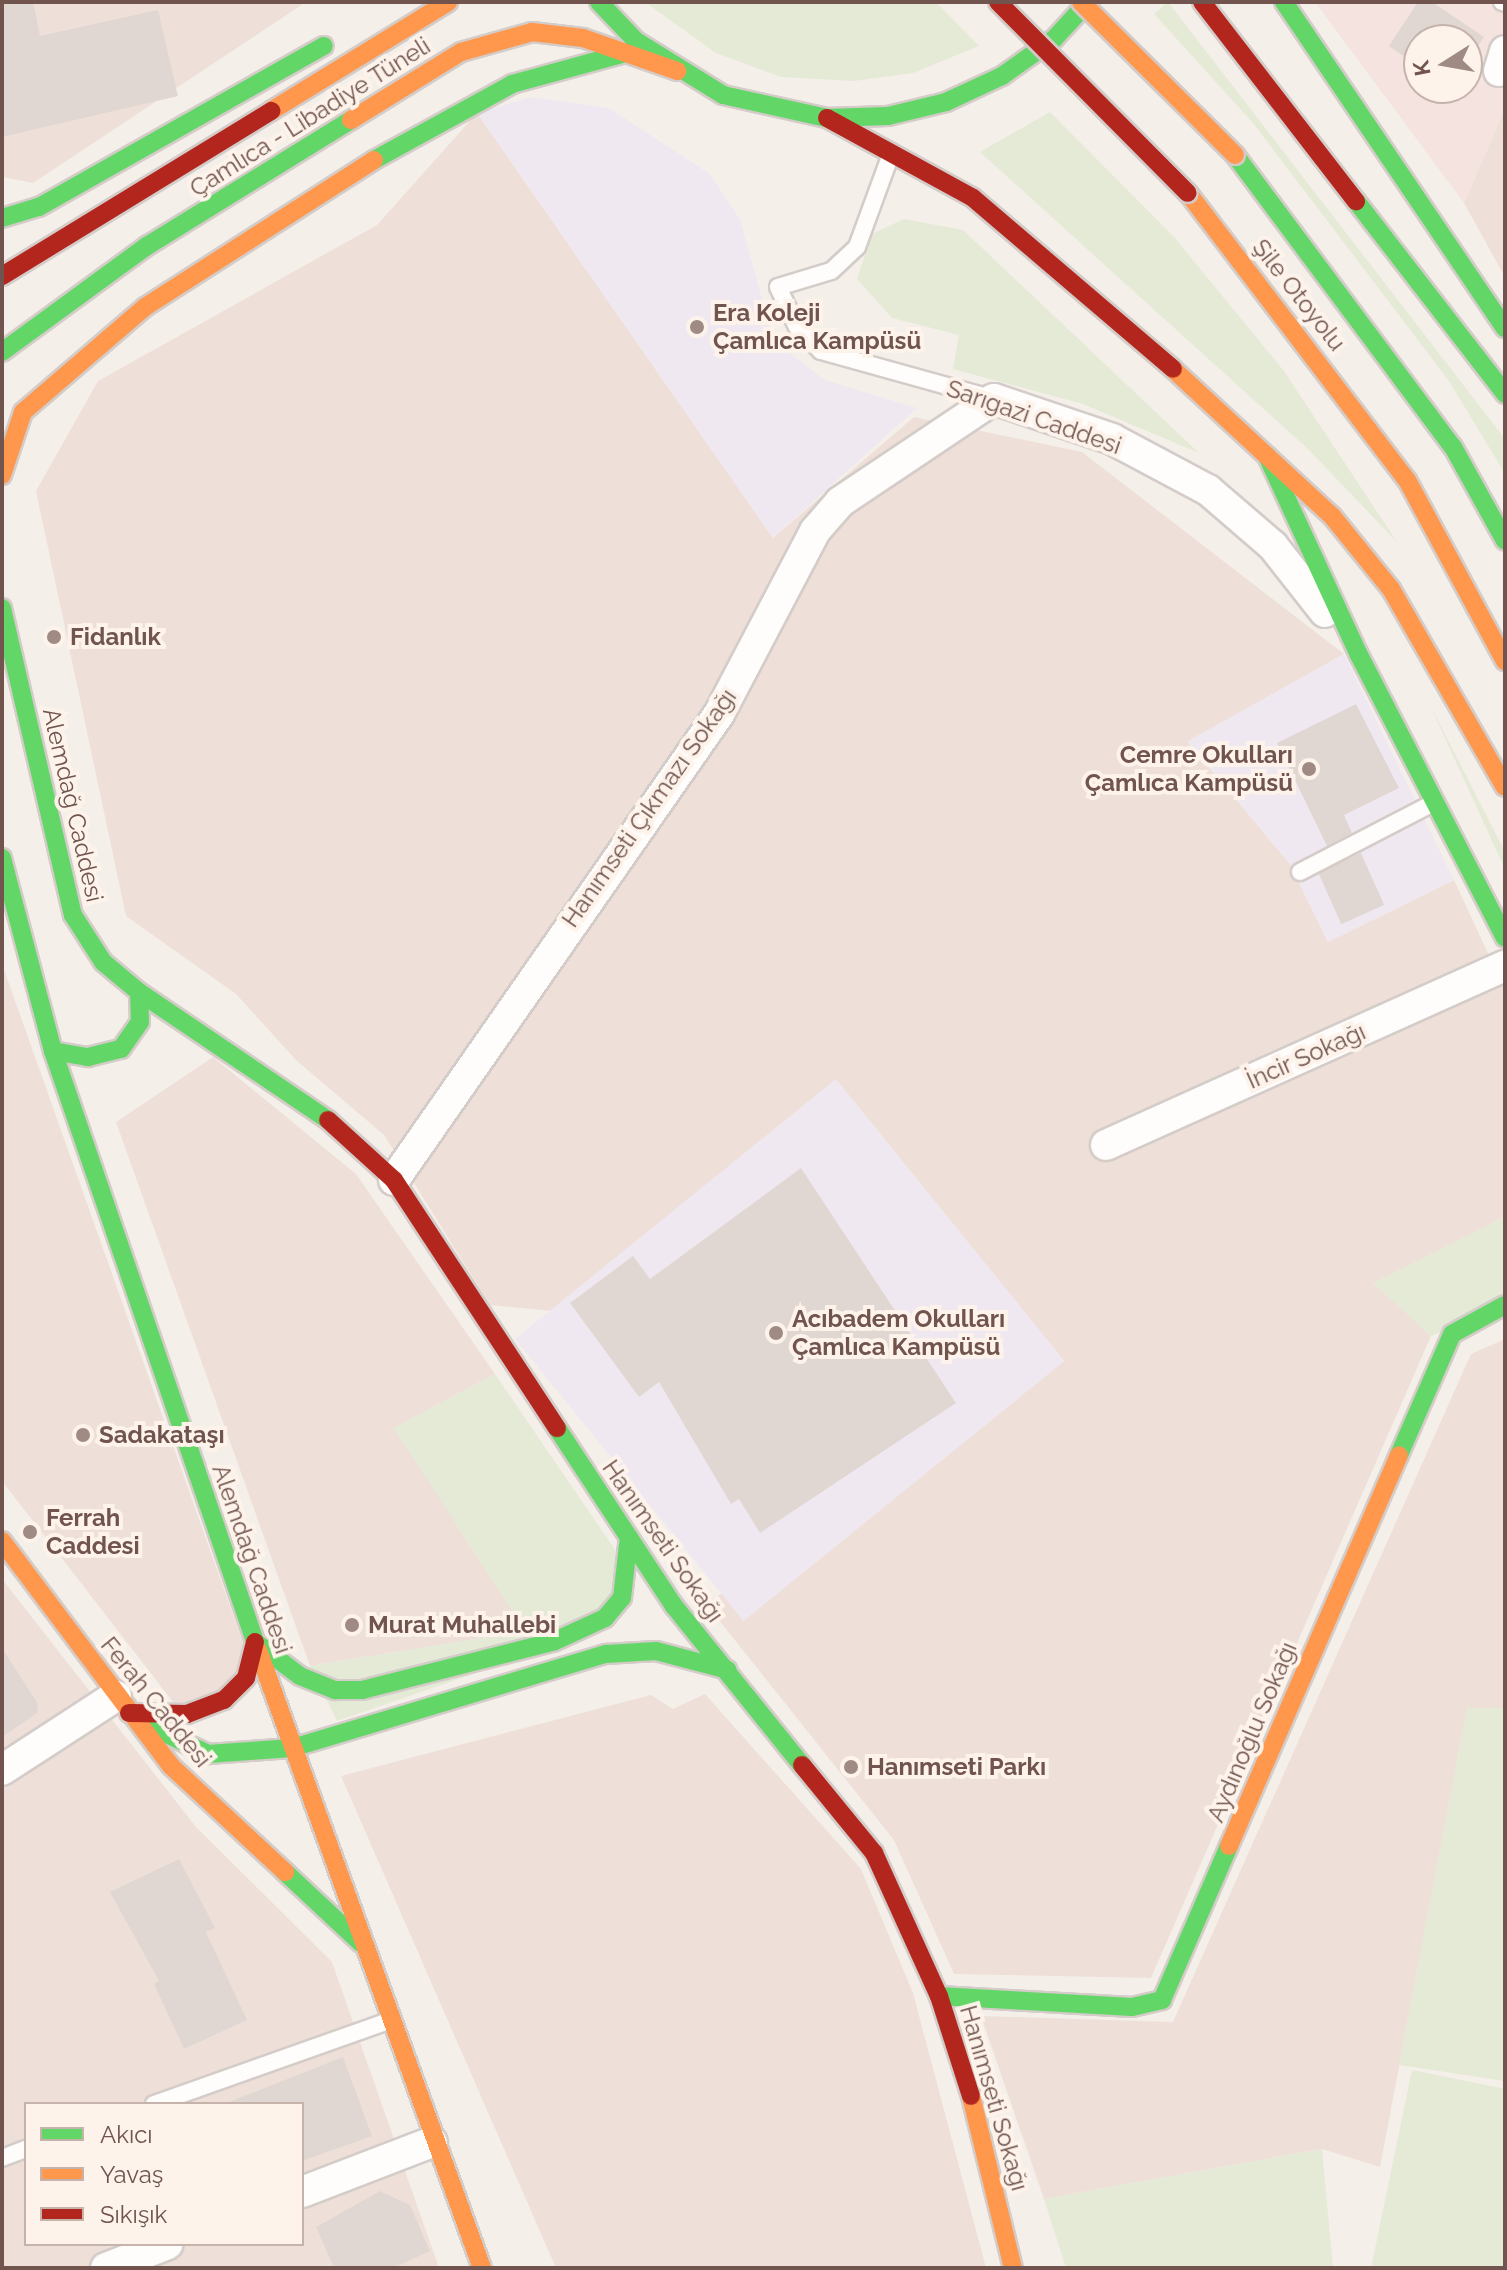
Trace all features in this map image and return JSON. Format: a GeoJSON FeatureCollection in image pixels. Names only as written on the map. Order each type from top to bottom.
{"type":"FeatureCollection","features":[{"type":"Feature","properties":{"kind":"main road","name":"Çamlıca - Libadiye Tüneli"},"geometry":{"type":"LineString","coordinates":[[2,276],[448,2]]}},
{"type":"Feature","properties":{"kind":"main road"},"geometry":{"type":"LineString","coordinates":[[599,2],[677,71]]}},
{"type":"Feature","properties":{"kind":"main road","name":"Şile Otoyolu"},"geometry":{"type":"LineString","coordinates":[[998,2],[1188,193],[1407,480],[1505,661]]}},
{"type":"Feature","properties":{"kind":"main road","name":"Şile Otoyolu"},"geometry":{"type":"LineString","coordinates":[[1081,2],[1235,155],[1453,447],[1505,541]]}},
{"type":"Feature","properties":{"kind":"main road"},"geometry":{"type":"LineString","coordinates":[[827,118],[888,116],[946,102],[1002,76],[1054,39],[1088,2]]}},
{"type":"Feature","properties":{"kind":"main road"},"geometry":{"type":"LineString","coordinates":[[1202,2],[1505,394]]}},
{"type":"Feature","properties":{"kind":"main road"},"geometry":{"type":"LineString","coordinates":[[1284,2],[1505,328]]}},
{"type":"Feature","properties":{"kind":"main road"},"geometry":{"type":"LineString","coordinates":[[2,218],[39,207],[348,32]]}},
{"type":"Feature","properties":{"kind":"main road","name":"Çamlıca - Libadiye Tüneli"},"geometry":{"type":"LineString","coordinates":[[2,352],[147,246],[461,52],[532,32],[583,38],[677,71],[771,110],[827,118]]}},
{"type":"Feature","properties":{"kind":"main road"},"geometry":{"type":"LineString","coordinates":[[2,475],[23,412],[145,307],[418,132],[512,84],[625,53]]}},
{"type":"Feature","properties":{"kind":"main road"},"geometry":{"type":"LineString","coordinates":[[827,118],[985,208],[1265,451],[1391,589],[1505,787]]}},
{"type":"Feature","properties":{"kind":"main road"},"geometry":{"type":"LineString","coordinates":[[1265,451],[1359,655]]}},
{"type":"Feature","properties":{"kind":"main road","name":"Alemdağ Caddesi"},"geometry":{"type":"LineString","coordinates":[[2,608],[73,915],[103,962],[139,992]]}},
{"type":"Feature","properties":{"kind":"main road","name":"Sarıgazi Caddesi"},"geometry":{"type":"LineString","coordinates":[[1359,655],[1505,938]]}},
{"type":"Feature","properties":{"kind":"main road","name":"Alemdağ Caddesi"},"geometry":{"type":"LineString","coordinates":[[2,858],[9,930],[292,1748],[432,2142],[482,2268]]}},
{"type":"Feature","properties":{"kind":"main road"},"geometry":{"type":"LineString","coordinates":[[53,1051],[88,1057],[121,1049],[140,1022],[139,992]]}},
{"type":"Feature","properties":{"kind":"main road","name":"Hanımseti Sokağı"},"geometry":{"type":"LineString","coordinates":[[139,992],[350,1135],[394,1180],[629,1537],[728,1670],[874,1853],[939,1996],[994,2170],[1013,2268]]}},
{"type":"Feature","properties":{"kind":"main road","name":"Aydınoğlu Sokağı"},"geometry":{"type":"LineString","coordinates":[[939,1996],[1132,2007],[1162,2000],[1452,1334],[1505,1305]]}},
{"type":"Feature","properties":{"kind":"main road"},"geometry":{"type":"LineString","coordinates":[[123,1705],[177,1715],[224,1700],[246,1678],[255,1642],[300,1676],[335,1690],[362,1690],[555,1641],[605,1618],[622,1598],[629,1537]]}},
{"type":"Feature","properties":{"kind":"main road","name":"Ferah Caddesi"},"geometry":{"type":"LineString","coordinates":[[2,1541],[171,1766],[361,1943]]}},
{"type":"Feature","properties":{"kind":"main road"},"geometry":{"type":"LineString","coordinates":[[123,1705],[194,1751],[235,1756],[292,1748],[606,1654],[656,1651],[728,1670]]}},
{"type":"Feature","properties":{"kind":"street","name":"Sarıgazi Caddesi"},"geometry":{"type":"LineString","coordinates":[[994,399],[1112,439],[1208,490],[1273,546],[1359,655]]}},
{"type":"Feature","properties":{"kind":"street","name":"Hanımseti Çıkmazı Sokağı"},"geometry":{"type":"LineString","coordinates":[[394,1180],[719,714],[815,531],[840,502],[994,399]]}},
{"type":"Feature","properties":{"kind":"street","name":"İncir Sokağı"},"geometry":{"type":"LineString","coordinates":[[1106,1145],[1505,966]]}},
{"type":"Feature","properties":{"kind":"street"},"geometry":{"type":"LineString","coordinates":[[2,1770],[123,1705]]}},
{"type":"Feature","properties":{"kind":"street"},"geometry":{"type":"LineString","coordinates":[[304,2191],[432,2142]]}},
{"type":"Feature","properties":{"kind":"street"},"geometry":{"type":"LineString","coordinates":[[106,2268],[163,2246]]}},
{"type":"Feature","properties":{"kind":"lane","name":"Sarıgazi Caddesi"},"geometry":{"type":"LineString","coordinates":[[892,153],[857,247],[831,271],[778,287],[797,327],[821,351],[994,399]]}},
{"type":"Feature","properties":{"kind":"lane"},"geometry":{"type":"LineString","coordinates":[[1300,872],[1437,801]]}},
{"type":"Feature","properties":{"kind":"lane"},"geometry":{"type":"LineString","coordinates":[[160,2102],[391,2021]]}},
{"type":"Feature","properties":{"kind":"lane"},"geometry":{"type":"LineString","coordinates":[[2,2158],[24,2150]]}},
{"type":"Feature","properties":{"kind":"shaded area"},"geometry":{"type":"Polygon","coordinates":[[[2,2],[306,2],[33,183],[2,177],[2,2]]]}},
{"type":"Feature","properties":{"kind":"shaded area"},"geometry":{"type":"Polygon","coordinates":[[[1315,2],[1505,2],[1505,108],[1464,203],[1315,2]]]}},
{"type":"Feature","properties":{"kind":"shaded area","name":"Era Koleji Çamlıca Kampüsü"},"geometry":{"type":"Polygon","coordinates":[[[531,97],[609,108],[710,174],[740,219],[774,342],[825,380],[917,408],[773,538],[477,113],[531,97]]]}},
{"type":"Feature","properties":{"kind":"shaded area"},"geometry":{"type":"Polygon","coordinates":[[[1505,108],[1505,277],[1464,203],[1505,108]]]}},
{"type":"Feature","properties":{"kind":"shaded area"},"geometry":{"type":"Polygon","coordinates":[[[477,113],[773,538],[914,417],[1082,452],[1344,654],[1188,742],[1290,864],[1328,942],[1454,880],[1505,990],[1505,1217],[1374,1283],[1431,1336],[1151,1978],[954,1974],[894,1840],[706,1604],[1064,1361],[490,1305],[384,1135],[296,1060],[236,994],[126,916],[36,491],[98,381],[377,225],[477,113]]]}},
{"type":"Feature","properties":{"kind":"shaded area","name":"Cemre Okulları Çamlıca Kampüsü"},"geometry":{"type":"Polygon","coordinates":[[[1344,654],[1454,880],[1328,942],[1290,864],[1188,741],[1344,654]]]}},
{"type":"Feature","properties":{"kind":"shaded area"},"geometry":{"type":"Polygon","coordinates":[[[2,964],[253,1671],[187,1720],[2,1481],[2,964]]]}},
{"type":"Feature","properties":{"kind":"shaded area"},"geometry":{"type":"Polygon","coordinates":[[[213,1057],[356,1174],[495,1374],[394,1428],[526,1631],[310,1666],[116,1122],[213,1057]]]}},
{"type":"Feature","properties":{"kind":"shaded area","name":"Acıbadem Okulları Çamlıca Kampüsü"},"geometry":{"type":"Polygon","coordinates":[[[836,1079],[1064,1361],[743,1621],[515,1339],[836,1079]]]}},
{"type":"Feature","properties":{"kind":"shaded area"},"geometry":{"type":"Polygon","coordinates":[[[1505,1339],[1505,1708],[1467,1709],[1380,2167],[1322,2149],[1044,2199],[981,2016],[1173,2022],[1471,1354],[1505,1339]]]}},
{"type":"Feature","properties":{"kind":"shaded area"},"geometry":{"type":"Polygon","coordinates":[[[2,1579],[196,1827],[332,1962],[439,2268],[2,2268],[2,1579]]]}},
{"type":"Feature","properties":{"kind":"shaded area"},"geometry":{"type":"Polygon","coordinates":[[[705,1694],[861,1869],[913,1993],[986,2268],[556,2268],[341,1776],[651,1695],[673,1709],[705,1694]]]}},
{"type":"Feature","properties":{"kind":"green space"},"geometry":{"type":"Polygon","coordinates":[[[645,2],[936,2],[979,46],[913,73],[854,81],[781,77],[716,53],[645,2]]]}},
{"type":"Feature","properties":{"kind":"green space"},"geometry":{"type":"Polygon","coordinates":[[[1168,2],[1505,439],[1505,474],[1449,381],[1253,123],[1154,14],[1168,2]]]}},
{"type":"Feature","properties":{"kind":"green space"},"geometry":{"type":"Polygon","coordinates":[[[1050,112],[1174,237],[1284,371],[1397,542],[1308,449],[980,152],[1050,112]]]}},
{"type":"Feature","properties":{"kind":"green space"},"geometry":{"type":"Polygon","coordinates":[[[904,219],[963,230],[1199,453],[1083,404],[953,369],[959,335],[892,318],[857,279],[872,234],[904,219]]]}},
{"type":"Feature","properties":{"kind":"green space"},"geometry":{"type":"Polygon","coordinates":[[[1428,701],[1505,852],[1505,869],[1428,701]]]}},
{"type":"Feature","properties":{"kind":"green space"},"geometry":{"type":"Polygon","coordinates":[[[1505,1217],[1505,1303],[1431,1336],[1373,1283],[1505,1217]]]}},
{"type":"Feature","properties":{"kind":"green space"},"geometry":{"type":"Polygon","coordinates":[[[495,1374],[633,1576],[598,1631],[337,1721],[310,1666],[525,1631],[394,1428],[495,1374]]]}},
{"type":"Feature","properties":{"kind":"green space"},"geometry":{"type":"Polygon","coordinates":[[[1467,1708],[1505,1708],[1505,2081],[1399,2065],[1467,1708]]]}},
{"type":"Feature","properties":{"kind":"green space"},"geometry":{"type":"Polygon","coordinates":[[[1412,2070],[1505,2089],[1505,2268],[1371,2268],[1412,2070]]]}},
{"type":"Feature","properties":{"kind":"green space"},"geometry":{"type":"Polygon","coordinates":[[[1322,2149],[1333,2268],[1066,2268],[1044,2199],[1322,2149]]]}},
{"type":"Feature","properties":{"kind":"building"},"geometry":{"type":"Polygon","coordinates":[[[2,2],[33,2],[40,36],[158,10],[178,96],[2,137],[2,2]]]}},
{"type":"Feature","properties":{"kind":"building"},"geometry":{"type":"Polygon","coordinates":[[[1418,2],[1432,2],[1465,24],[1404,24],[1418,2]]]}},
{"type":"Feature","properties":{"kind":"building"},"geometry":{"type":"Polygon","coordinates":[[[1403,25],[1403,56],[1389,46],[1403,25]]]}},
{"type":"Feature","properties":{"kind":"building"},"geometry":{"type":"Polygon","coordinates":[[[1356,704],[1399,788],[1344,815],[1352,833],[1327,846],[1277,743],[1356,704]]]}},
{"type":"Feature","properties":{"kind":"building"},"geometry":{"type":"Polygon","coordinates":[[[1361,853],[1384,905],[1341,924],[1318,872],[1361,853]]]}},
{"type":"Feature","properties":{"kind":"building"},"geometry":{"type":"Polygon","coordinates":[[[801,1168],[956,1403],[760,1533],[739,1499],[731,1504],[659,1382],[639,1397],[570,1303],[633,1256],[650,1279],[801,1168]]]}},
{"type":"Feature","properties":{"kind":"building"},"geometry":{"type":"Polygon","coordinates":[[[2,1648],[38,1704],[37,1713],[2,1737],[2,1648]]]}},
{"type":"Feature","properties":{"kind":"building"},"geometry":{"type":"Polygon","coordinates":[[[179,1859],[215,1928],[206,1932],[247,2020],[184,2049],[154,1984],[159,1981],[110,1892],[179,1859]]]}},
{"type":"Feature","properties":{"kind":"building"},"geometry":{"type":"Polygon","coordinates":[[[343,2057],[372,2136],[304,2160],[304,2102],[229,2102],[343,2057]]]}},
{"type":"Feature","properties":{"kind":"building"},"geometry":{"type":"Polygon","coordinates":[[[380,2191],[410,2205],[430,2251],[393,2268],[334,2268],[316,2227],[380,2191]]]}},
{"type":"Feature","properties":{"kind":"traffic: fast"},"geometry":{"type":"LineString","coordinates":[[599,2],[636,41],[723,95],[827,118],[888,116],[946,102],[1002,76],[1054,39],[1088,2]]}},
{"type":"Feature","properties":{"kind":"traffic: fast"},"geometry":{"type":"LineString","coordinates":[[1284,2],[1505,328]]}},
{"type":"Feature","properties":{"kind":"traffic: fast"},"geometry":{"type":"LineString","coordinates":[[2,218],[39,207],[324,46]]}},
{"type":"Feature","properties":{"kind":"traffic: fast"},"geometry":{"type":"LineString","coordinates":[[374,160],[512,84],[625,53]]}},
{"type":"Feature","properties":{"kind":"traffic: fast"},"geometry":{"type":"LineString","coordinates":[[2,352],[147,246],[351,120]]}},
{"type":"Feature","properties":{"kind":"traffic: fast"},"geometry":{"type":"LineString","coordinates":[[1235,155],[1453,447],[1505,541]]}},
{"type":"Feature","properties":{"kind":"traffic: fast"},"geometry":{"type":"LineString","coordinates":[[1356,201],[1505,394]]}},
{"type":"Feature","properties":{"kind":"traffic: fast"},"geometry":{"type":"LineString","coordinates":[[1267,456],[1359,655],[1505,938]]}},
{"type":"Feature","properties":{"kind":"traffic: fast"},"geometry":{"type":"LineString","coordinates":[[2,608],[73,915],[103,962],[139,992],[328,1120]]}},
{"type":"Feature","properties":{"kind":"traffic: fast"},"geometry":{"type":"LineString","coordinates":[[2,858],[53,1051],[258,1650]]}},
{"type":"Feature","properties":{"kind":"traffic: fast"},"geometry":{"type":"LineString","coordinates":[[53,1051],[88,1057],[121,1049],[140,1022],[139,992]]}},
{"type":"Feature","properties":{"kind":"traffic: fast"},"geometry":{"type":"LineString","coordinates":[[1399,1455],[1452,1334],[1505,1305]]}},
{"type":"Feature","properties":{"kind":"traffic: fast"},"geometry":{"type":"LineString","coordinates":[[557,1428],[674,1606],[802,1765]]}},
{"type":"Feature","properties":{"kind":"traffic: fast"},"geometry":{"type":"LineString","coordinates":[[255,1642],[300,1676],[335,1690],[362,1690],[555,1641],[605,1618],[622,1598],[629,1537]]}},
{"type":"Feature","properties":{"kind":"traffic: fast"},"geometry":{"type":"LineString","coordinates":[[292,1748],[606,1654],[656,1651],[728,1670]]}},
{"type":"Feature","properties":{"kind":"traffic: fast"},"geometry":{"type":"LineString","coordinates":[[148,1725],[208,1754],[292,1748]]}},
{"type":"Feature","properties":{"kind":"traffic: fast"},"geometry":{"type":"LineString","coordinates":[[939,1996],[1132,2007],[1162,2000],[1229,1846]]}},
{"type":"Feature","properties":{"kind":"traffic: fast"},"geometry":{"type":"LineString","coordinates":[[285,1872],[361,1943]]}},
{"type":"Feature","properties":{"kind":"traffic: slow"},"geometry":{"type":"LineString","coordinates":[[271,111],[448,2]]}},
{"type":"Feature","properties":{"kind":"traffic: slow"},"geometry":{"type":"LineString","coordinates":[[1081,2],[1235,155]]}},
{"type":"Feature","properties":{"kind":"traffic: slow"},"geometry":{"type":"LineString","coordinates":[[351,120],[461,52],[532,32],[583,38],[677,71]]}},
{"type":"Feature","properties":{"kind":"traffic: slow"},"geometry":{"type":"LineString","coordinates":[[2,475],[23,412],[145,307],[374,160]]}},
{"type":"Feature","properties":{"kind":"traffic: slow"},"geometry":{"type":"LineString","coordinates":[[1188,193],[1407,480],[1505,661]]}},
{"type":"Feature","properties":{"kind":"traffic: slow"},"geometry":{"type":"LineString","coordinates":[[1173,369],[1332,516],[1391,589],[1505,787]]}},
{"type":"Feature","properties":{"kind":"traffic: slow"},"geometry":{"type":"LineString","coordinates":[[1229,1846],[1399,1455]]}},
{"type":"Feature","properties":{"kind":"traffic: slow"},"geometry":{"type":"LineString","coordinates":[[2,1541],[171,1766],[285,1872]]}},
{"type":"Feature","properties":{"kind":"traffic: slow"},"geometry":{"type":"LineString","coordinates":[[258,1650],[482,2268]]}},
{"type":"Feature","properties":{"kind":"traffic: slow"},"geometry":{"type":"LineString","coordinates":[[971,2096],[1013,2268]]}},
{"type":"Feature","properties":{"kind":"traffic: jam"},"geometry":{"type":"LineString","coordinates":[[998,2],[1188,193]]}},
{"type":"Feature","properties":{"kind":"traffic: jam"},"geometry":{"type":"LineString","coordinates":[[1202,2],[1356,201]]}},
{"type":"Feature","properties":{"kind":"traffic: jam"},"geometry":{"type":"LineString","coordinates":[[2,276],[271,111]]}},
{"type":"Feature","properties":{"kind":"traffic: jam"},"geometry":{"type":"LineString","coordinates":[[827,118],[973,198],[1173,369]]}},
{"type":"Feature","properties":{"kind":"traffic: jam"},"geometry":{"type":"LineString","coordinates":[[328,1120],[394,1180],[557,1428]]}},
{"type":"Feature","properties":{"kind":"traffic: jam"},"geometry":{"type":"LineString","coordinates":[[129,1713],[187,1714],[224,1700],[246,1678],[255,1642]]}},
{"type":"Feature","properties":{"kind":"traffic: jam"},"geometry":{"type":"LineString","coordinates":[[802,1765],[874,1853],[939,1996],[971,2096]]}},
{"type":"Feature","properties":{"kind":"place","name":"Era Koleji Çamlıca Kampüsü"},"geometry":{"type":"Point","coordinates":[697,327]}},
{"type":"Feature","properties":{"kind":"place","name":"Fidanlık"},"geometry":{"type":"Point","coordinates":[54,637]}},
{"type":"Feature","properties":{"kind":"place","name":"Cemre Okulları Çamlıca Kampüsü"},"geometry":{"type":"Point","coordinates":[1309,769]}},
{"type":"Feature","properties":{"kind":"place","name":"Acıbadem Okulları Çamlıca Kampüsü"},"geometry":{"type":"Point","coordinates":[776,1333]}},
{"type":"Feature","properties":{"kind":"place","name":"Sadakataşı"},"geometry":{"type":"Point","coordinates":[83,1435]}},
{"type":"Feature","properties":{"kind":"place","name":"Ferrah Caddesi"},"geometry":{"type":"Point","coordinates":[30,1532]}},
{"type":"Feature","properties":{"kind":"place","name":"Murat Muhallebi"},"geometry":{"type":"Point","coordinates":[352,1625]}},
{"type":"Feature","properties":{"kind":"place","name":"Hanımseti Parkı"},"geometry":{"type":"Point","coordinates":[851,1767]}}]}
